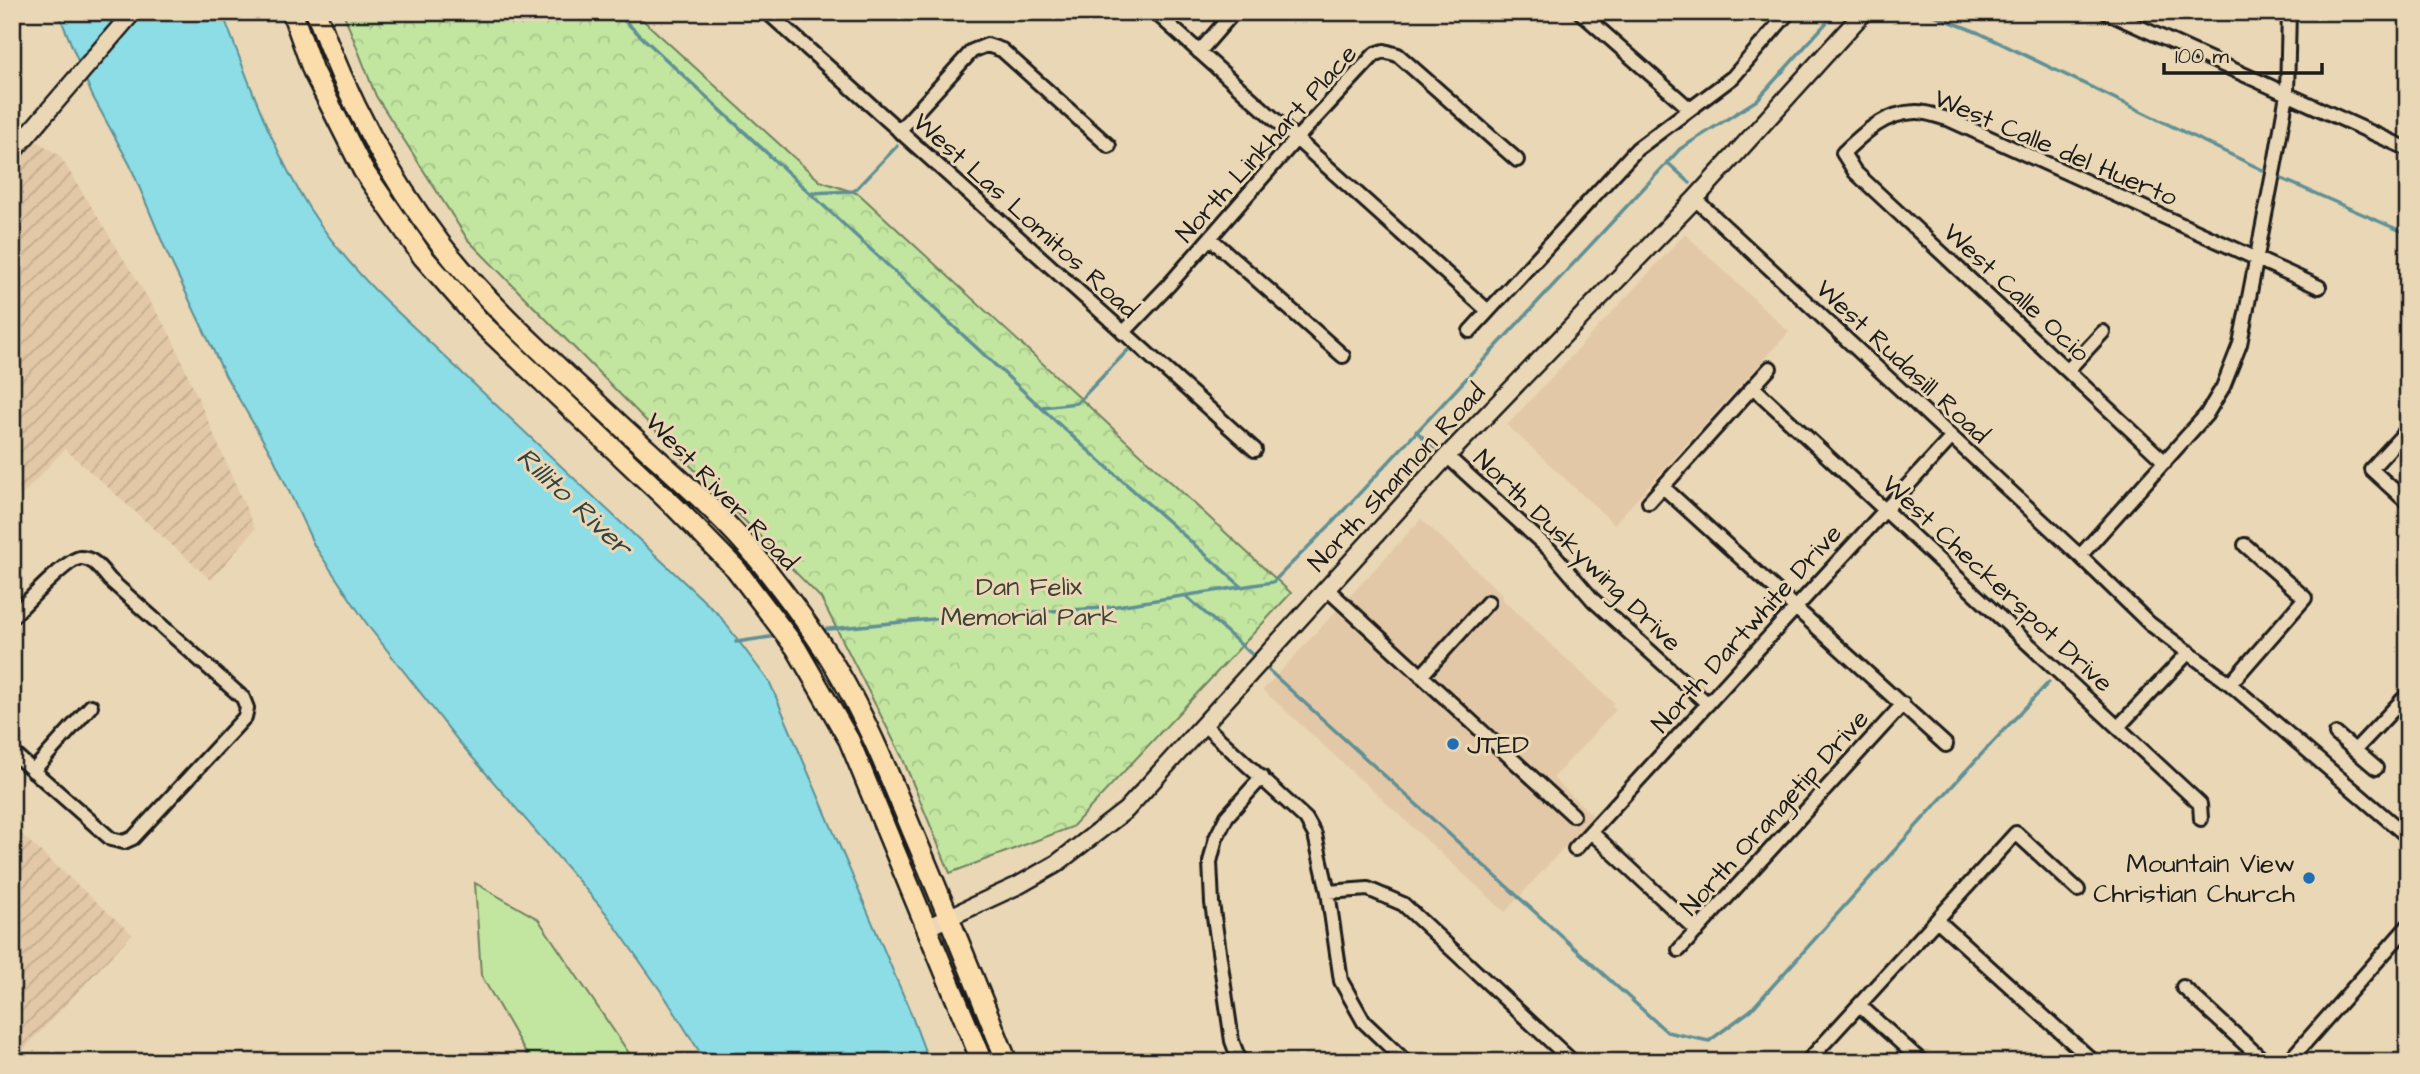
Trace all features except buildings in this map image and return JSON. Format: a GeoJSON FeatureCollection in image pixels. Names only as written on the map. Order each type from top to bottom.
{"type":"FeatureCollection","features":[{"type":"Feature","properties":{"kind":"main road","name":"West River Road"},"geometry":{"type":"LineString","coordinates":[[292,12],[313,71],[351,148],[403,232],[451,292],[482,324],[676,508],[736,569],[796,648],[849,740],[982,1062]]}},
{"type":"Feature","properties":{"kind":"main road","name":"West River Road"},"geometry":{"type":"LineString","coordinates":[[316,12],[352,102],[381,155],[440,244],[495,304],[755,555],[821,645],[872,735],[1007,1062]]}},
{"type":"Feature","properties":{"kind":"main road"},"geometry":{"type":"LineString","coordinates":[[403,232],[423,219]]}},
{"type":"Feature","properties":{"kind":"street"},"geometry":{"type":"LineString","coordinates":[[12,153],[133,12]]}},
{"type":"Feature","properties":{"kind":"street","name":"West Las Lomitos Road"},"geometry":{"type":"LineString","coordinates":[[767,12],[1255,450]]}},
{"type":"Feature","properties":{"kind":"street"},"geometry":{"type":"LineString","coordinates":[[1155,12],[1488,311]]}},
{"type":"Feature","properties":{"kind":"street"},"geometry":{"type":"LineString","coordinates":[[1199,52],[1234,12]]}},
{"type":"Feature","properties":{"kind":"street"},"geometry":{"type":"LineString","coordinates":[[1580,12],[1690,109]]}},
{"type":"Feature","properties":{"kind":"street","name":"North Shannon Road"},"geometry":{"type":"LineString","coordinates":[[928,927],[1019,885],[1056,864],[1125,810],[1447,456],[1695,199],[1864,12]]}},
{"type":"Feature","properties":{"kind":"street"},"geometry":{"type":"LineString","coordinates":[[2106,12],[2408,149]]}},
{"type":"Feature","properties":{"kind":"street"},"geometry":{"type":"LineString","coordinates":[[2080,556],[2206,415],[2224,387],[2240,344],[2287,94],[2290,12]]}},
{"type":"Feature","properties":{"kind":"street"},"geometry":{"type":"LineString","coordinates":[[1470,331],[1637,149],[1733,77],[1781,15]]}},
{"type":"Feature","properties":{"kind":"street"},"geometry":{"type":"LineString","coordinates":[[899,131],[983,41],[1002,50],[1110,146]]}},
{"type":"Feature","properties":{"kind":"street","name":"North Linkhart Place"},"geometry":{"type":"LineString","coordinates":[[1123,333],[1168,286],[1296,139],[1385,46],[1407,62],[1517,160]]}},
{"type":"Feature","properties":{"kind":"street","name":"West Calle del Huerto"},"geometry":{"type":"LineString","coordinates":[[1843,153],[1868,129],[1889,117],[1917,111],[1948,119],[2319,287]]}},
{"type":"Feature","properties":{"kind":"street","name":"West Calle Ocio"},"geometry":{"type":"LineString","coordinates":[[1843,153],[1855,172],[2165,462]]}},
{"type":"Feature","properties":{"kind":"street","name":"West Rudasill Road"},"geometry":{"type":"LineString","coordinates":[[1695,199],[2150,623],[2230,684],[2408,837]]}},
{"type":"Feature","properties":{"kind":"street"},"geometry":{"type":"LineString","coordinates":[[1210,238],[1343,356]]}},
{"type":"Feature","properties":{"kind":"street"},"geometry":{"type":"LineString","coordinates":[[2068,370],[2103,332]]}},
{"type":"Feature","properties":{"kind":"street"},"geometry":{"type":"LineString","coordinates":[[1649,502],[1770,368]]}},
{"type":"Feature","properties":{"kind":"street","name":"West Checkerspot Drive"},"geometry":{"type":"LineString","coordinates":[[1754,387],[2200,804],[2201,819]]}},
{"type":"Feature","properties":{"kind":"street"},"geometry":{"type":"LineString","coordinates":[[2408,429],[2371,469],[2408,503]]}},
{"type":"Feature","properties":{"kind":"street","name":"North Dartwhite Drive"},"geometry":{"type":"LineString","coordinates":[[1575,849],[1952,437]]}},
{"type":"Feature","properties":{"kind":"street","name":"North Duskywing Drive"},"geometry":{"type":"LineString","coordinates":[[1447,456],[1551,551],[1593,600],[1709,704]]}},
{"type":"Feature","properties":{"kind":"street"},"geometry":{"type":"LineString","coordinates":[[1663,487],[1947,745]]}},
{"type":"Feature","properties":{"kind":"street"},"geometry":{"type":"LineString","coordinates":[[2230,684],[2305,597],[2245,545]]}},
{"type":"Feature","properties":{"kind":"street"},"geometry":{"type":"LineString","coordinates":[[12,617],[66,565],[83,554],[251,707],[245,717],[133,838],[121,846],[93,825],[12,752]]}},
{"type":"Feature","properties":{"kind":"street"},"geometry":{"type":"LineString","coordinates":[[1327,589],[1573,816]]}},
{"type":"Feature","properties":{"kind":"street"},"geometry":{"type":"LineString","coordinates":[[1421,676],[1488,602]]}},
{"type":"Feature","properties":{"kind":"street"},"geometry":{"type":"LineString","coordinates":[[2118,727],[2189,652]]}},
{"type":"Feature","properties":{"kind":"street"},"geometry":{"type":"LineString","coordinates":[[2355,750],[2408,694]]}},
{"type":"Feature","properties":{"kind":"street","name":"North Orangetip Drive"},"geometry":{"type":"LineString","coordinates":[[1679,950],[1903,704]]}},
{"type":"Feature","properties":{"kind":"street"},"geometry":{"type":"LineString","coordinates":[[33,771],[91,706]]}},
{"type":"Feature","properties":{"kind":"street"},"geometry":{"type":"LineString","coordinates":[[1204,725],[1262,777],[1311,827],[1328,892],[1341,982],[1364,1022],[1406,1062]]}},
{"type":"Feature","properties":{"kind":"street"},"geometry":{"type":"LineString","coordinates":[[2336,734],[2376,768]]}},
{"type":"Feature","properties":{"kind":"street"},"geometry":{"type":"LineString","coordinates":[[1240,1062],[1232,1041],[1212,903],[1210,862],[1216,838],[1227,816],[1262,777]]}},
{"type":"Feature","properties":{"kind":"street"},"geometry":{"type":"LineString","coordinates":[[1591,832],[1697,930]]}},
{"type":"Feature","properties":{"kind":"street"},"geometry":{"type":"LineString","coordinates":[[1807,1062],[2016,833],[2078,890]]}},
{"type":"Feature","properties":{"kind":"street"},"geometry":{"type":"LineString","coordinates":[[1328,892],[1368,888],[1403,904],[1573,1062]]}},
{"type":"Feature","properties":{"kind":"street"},"geometry":{"type":"LineString","coordinates":[[1937,920],[2094,1062]]}},
{"type":"Feature","properties":{"kind":"street"},"geometry":{"type":"LineString","coordinates":[[2288,1062],[2408,926]]}},
{"type":"Feature","properties":{"kind":"street"},"geometry":{"type":"LineString","coordinates":[[2183,986],[2265,1062]]}},
{"type":"Feature","properties":{"kind":"street"},"geometry":{"type":"LineString","coordinates":[[1859,1005],[1921,1061]]}},
{"type":"Feature","properties":{"kind":"shaded area"},"geometry":{"type":"Polygon","coordinates":[[[32,138],[60,156],[170,334],[255,529],[211,580],[65,449],[12,506],[12,161],[32,138]]]}},
{"type":"Feature","properties":{"kind":"shaded area"},"geometry":{"type":"Polygon","coordinates":[[[1685,234],[1789,332],[1614,524],[1507,425],[1685,234]]]}},
{"type":"Feature","properties":{"kind":"shaded area","name":"JTED"},"geometry":{"type":"Polygon","coordinates":[[[1421,519],[1614,703],[1611,706],[1616,710],[1553,778],[1593,816],[1505,912],[1263,690],[1421,519]]]}},
{"type":"Feature","properties":{"kind":"shaded area"},"geometry":{"type":"Polygon","coordinates":[[[12,826],[132,934],[12,1062],[12,826]]]}},
{"type":"Feature","properties":{"kind":"green space","name":"Dan Felix Memorial Park"},"geometry":{"type":"Polygon","coordinates":[[[343,12],[634,12],[820,181],[859,194],[1291,593],[1072,827],[950,873],[902,757],[821,598],[468,240],[376,96],[343,12]]]}},
{"type":"Feature","properties":{"kind":"green space"},"geometry":{"type":"Polygon","coordinates":[[[475,883],[538,919],[635,1062],[531,1062],[481,975],[475,883]]]}},
{"type":"Feature","properties":{"kind":"water","name":"Rillito River"},"geometry":{"type":"Polygon","coordinates":[[[58,12],[222,12],[261,112],[295,185],[345,257],[387,302],[719,615],[770,683],[908,1006],[929,1062],[706,1062],[665,997],[606,913],[460,743],[369,627],[314,545],[274,459],[225,375],[167,253],[130,165],[92,95],[58,12]]]}},
{"type":"Feature","properties":{"kind":"waterway"},"geometry":{"type":"LineString","coordinates":[[615,12],[1062,427],[1242,587]]}},
{"type":"Feature","properties":{"kind":"waterway"},"geometry":{"type":"LineString","coordinates":[[819,630],[964,616],[1104,608],[1273,582],[1330,525],[1680,149],[1757,100],[1836,12]]}},
{"type":"Feature","properties":{"kind":"waterway"},"geometry":{"type":"LineString","coordinates":[[1926,12],[1979,33],[2273,175],[2408,234]]}},
{"type":"Feature","properties":{"kind":"waterway"},"geometry":{"type":"LineString","coordinates":[[810,193],[854,191],[897,146]]}},
{"type":"Feature","properties":{"kind":"waterway"},"geometry":{"type":"LineString","coordinates":[[1667,162],[1690,183]]}},
{"type":"Feature","properties":{"kind":"waterway"},"geometry":{"type":"LineString","coordinates":[[1042,407],[1077,403],[1129,349]]}},
{"type":"Feature","properties":{"kind":"waterway"},"geometry":{"type":"LineString","coordinates":[[1416,431],[1434,448]]}},
{"type":"Feature","properties":{"kind":"waterway"},"geometry":{"type":"LineString","coordinates":[[1186,596],[1256,658]]}},
{"type":"Feature","properties":{"kind":"waterway"},"geometry":{"type":"LineString","coordinates":[[736,642],[777,636]]}},
{"type":"Feature","properties":{"kind":"waterway"},"geometry":{"type":"LineString","coordinates":[[1264,666],[1667,1032],[1709,1041],[1751,1010],[2049,682]]}},
{"type":"Feature","properties":{"kind":"place","name":"JTED"},"geometry":{"type":"Point","coordinates":[1453,744]}},
{"type":"Feature","properties":{"kind":"place","name":"Mountain View Christian Church"},"geometry":{"type":"Point","coordinates":[2309,878]}}]}
